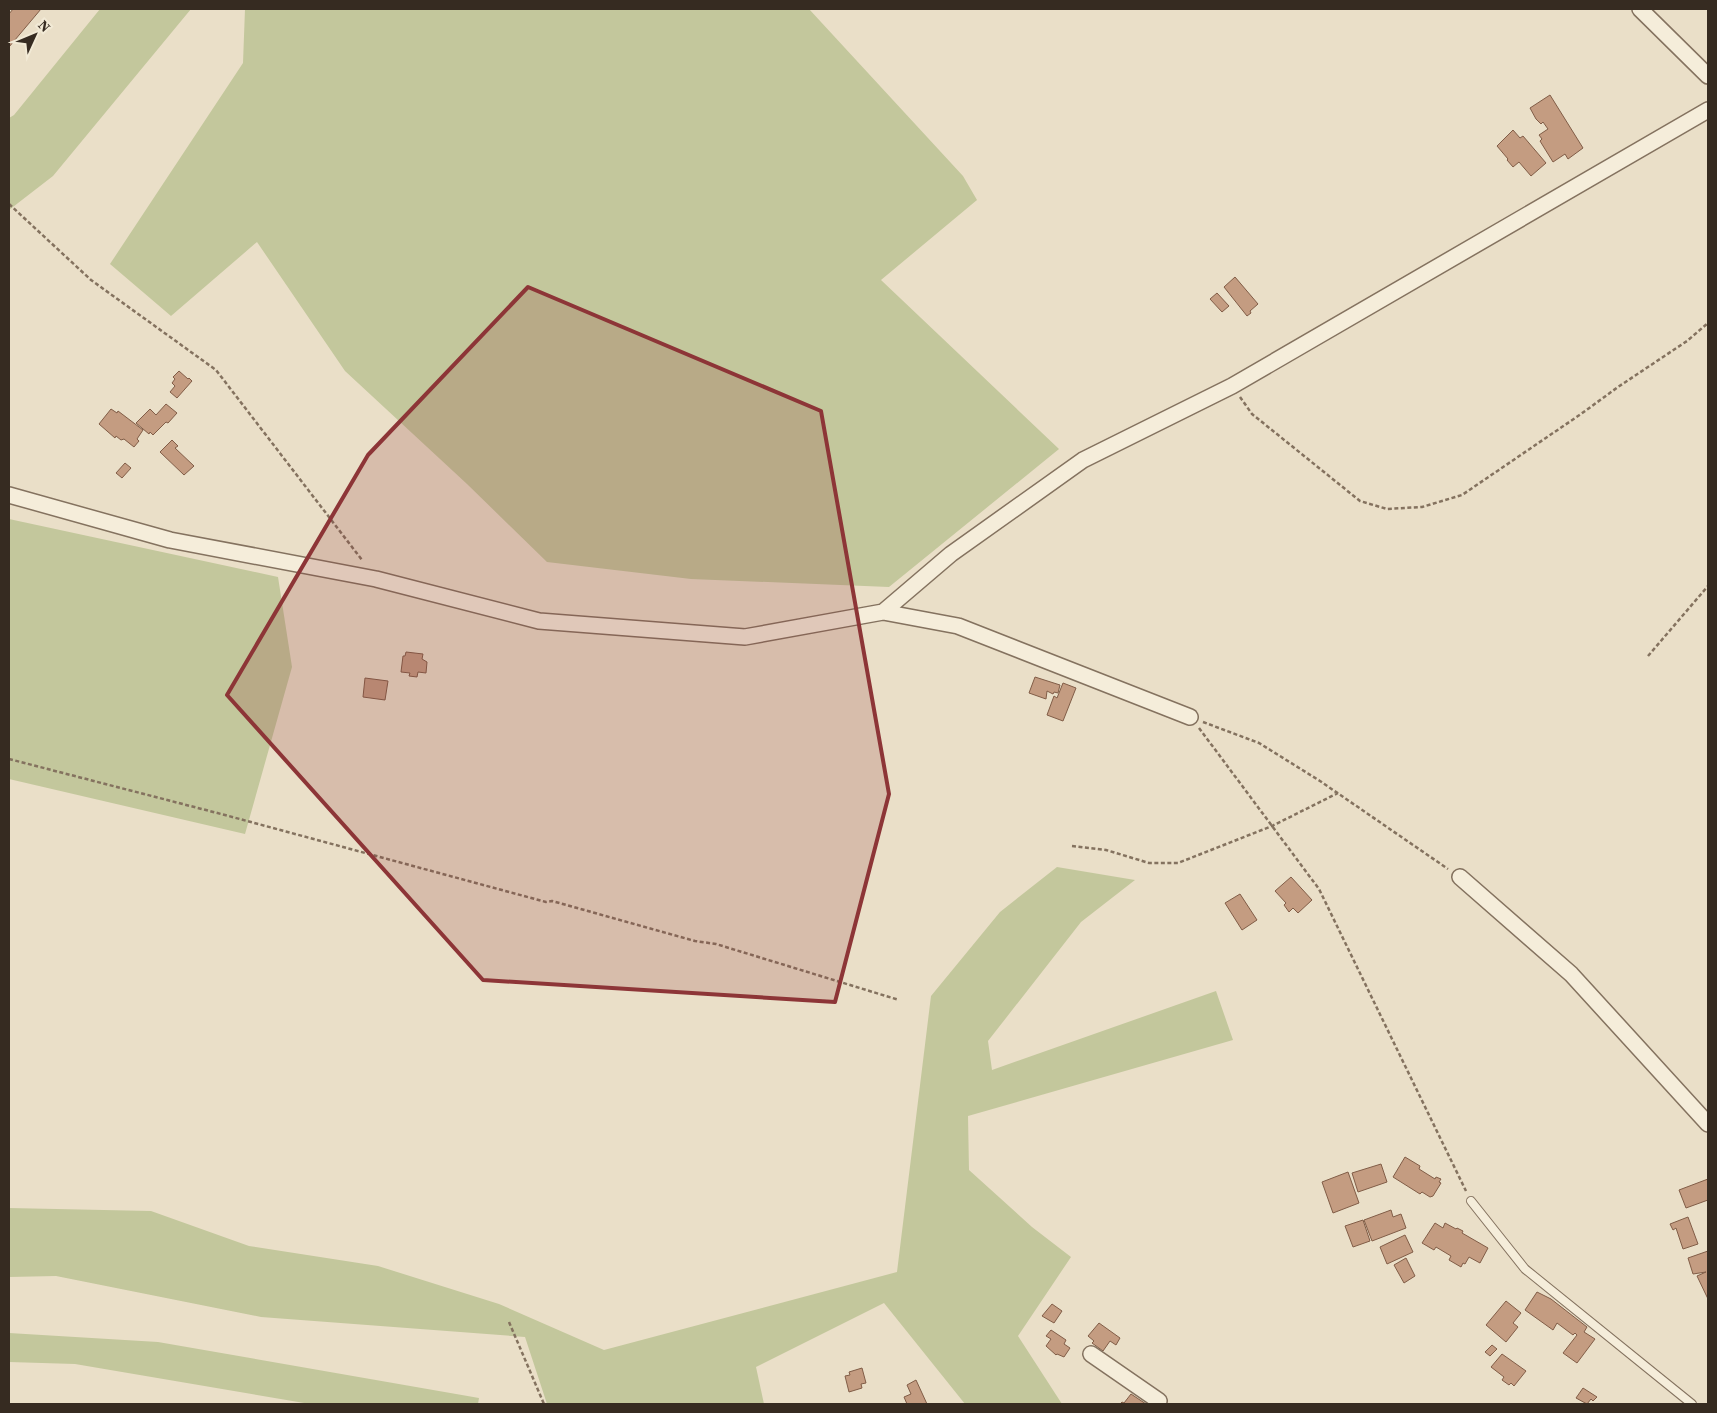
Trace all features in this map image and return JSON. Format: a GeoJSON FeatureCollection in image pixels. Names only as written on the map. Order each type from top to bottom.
{"type":"FeatureCollection","features":[{"type":"Feature","properties":{"kind":"street"},"geometry":{"type":"LineString","coordinates":[[1640,9],[1708,76]]}},
{"type":"Feature","properties":{"kind":"street"},"geometry":{"type":"LineString","coordinates":[[883,612],[951,554],[1083,460],[1232,386],[1708,110]]}},
{"type":"Feature","properties":{"kind":"street"},"geometry":{"type":"LineString","coordinates":[[9,495],[170,540],[376,578],[539,621],[745,638],[883,612],[958,626],[1190,717]]}},
{"type":"Feature","properties":{"kind":"street"},"geometry":{"type":"LineString","coordinates":[[1460,877],[1571,974],[1708,1124]]}},
{"type":"Feature","properties":{"kind":"street"},"geometry":{"type":"LineString","coordinates":[[1091,1354],[1158,1401],[1157,1404]]}},
{"type":"Feature","properties":{"kind":"lane"},"geometry":{"type":"LineString","coordinates":[[1471,1201],[1525,1269],[1692,1404]]}},
{"type":"Feature","properties":{"kind":"path"},"geometry":{"type":"LineString","coordinates":[[9,204],[91,280],[216,370],[376,578]]}},
{"type":"Feature","properties":{"kind":"path"},"geometry":{"type":"LineString","coordinates":[[1232,386],[1252,414],[1360,501],[1387,509],[1422,506],[1462,495],[1618,387],[1687,342],[1708,323]]}},
{"type":"Feature","properties":{"kind":"path"},"geometry":{"type":"LineString","coordinates":[[1648,656],[1708,586]]}},
{"type":"Feature","properties":{"kind":"path"},"geometry":{"type":"LineString","coordinates":[[1190,717],[1259,743],[1338,793],[1460,877]]}},
{"type":"Feature","properties":{"kind":"path"},"geometry":{"type":"LineString","coordinates":[[1190,717],[1319,889],[1471,1201]]}},
{"type":"Feature","properties":{"kind":"path"},"geometry":{"type":"LineString","coordinates":[[9,759],[234,817],[546,902],[552,901],[716,944],[899,1000]]}},
{"type":"Feature","properties":{"kind":"path"},"geometry":{"type":"LineString","coordinates":[[1072,846],[1106,850],[1149,863],[1178,863],[1272,826],[1338,793]]}},
{"type":"Feature","properties":{"kind":"path"},"geometry":{"type":"LineString","coordinates":[[509,1322],[544,1404]]}},
{"type":"Feature","properties":{"kind":"highlighted area"},"geometry":{"type":"Polygon","coordinates":[[[528,287],[821,411],[889,794],[835,1002],[483,980],[227,695],[368,455],[528,287]]]}},
{"type":"Feature","properties":{"kind":"green space"},"geometry":{"type":"Polygon","coordinates":[[[100,9],[191,9],[53,176],[9,210],[9,118],[14,115],[100,9]]]}},
{"type":"Feature","properties":{"kind":"green space"},"geometry":{"type":"Polygon","coordinates":[[[245,9],[809,9],[963,176],[977,200],[881,280],[1059,449],[889,587],[691,579],[547,562],[467,484],[345,371],[257,242],[171,316],[110,264],[243,63],[245,9]]]}},
{"type":"Feature","properties":{"kind":"green space"},"geometry":{"type":"Polygon","coordinates":[[[9,519],[278,577],[292,667],[245,834],[9,779],[9,519]]]}},
{"type":"Feature","properties":{"kind":"green space"},"geometry":{"type":"Polygon","coordinates":[[[1057,867],[1135,880],[1081,922],[988,1041],[992,1070],[1216,991],[1233,1040],[968,1116],[969,1170],[1032,1227],[1071,1257],[1018,1336],[1062,1404],[965,1404],[884,1303],[756,1367],[764,1404],[547,1404],[525,1337],[261,1317],[56,1276],[9,1277],[9,1208],[151,1211],[249,1246],[378,1266],[499,1304],[604,1350],[897,1272],[931,996],[1000,912],[1057,867]]]}},
{"type":"Feature","properties":{"kind":"green space"},"geometry":{"type":"Polygon","coordinates":[[[9,1333],[158,1342],[479,1398],[478,1404],[310,1404],[75,1364],[9,1362],[9,1333]]]}},
{"type":"Feature","properties":{"kind":"building"},"geometry":{"type":"Polygon","coordinates":[[[13,9],[41,9],[9,47],[9,14],[13,9]]]}},
{"type":"Feature","properties":{"kind":"building"},"geometry":{"type":"Polygon","coordinates":[[[1550,95],[1583,148],[1568,159],[1565,154],[1553,162],[1540,141],[1542,139],[1539,135],[1548,129],[1543,122],[1541,124],[1536,119],[1530,108],[1550,95]]]}},
{"type":"Feature","properties":{"kind":"building"},"geometry":{"type":"Polygon","coordinates":[[[1513,130],[1520,138],[1523,136],[1546,163],[1531,176],[1519,162],[1513,167],[1497,146],[1513,130]]]}},
{"type":"Feature","properties":{"kind":"building"},"geometry":{"type":"Polygon","coordinates":[[[1235,277],[1258,304],[1247,316],[1224,287],[1235,277]]]}},
{"type":"Feature","properties":{"kind":"building"},"geometry":{"type":"Polygon","coordinates":[[[1217,293],[1229,306],[1222,312],[1210,299],[1217,293]]]}},
{"type":"Feature","properties":{"kind":"building"},"geometry":{"type":"Polygon","coordinates":[[[179,371],[192,381],[177,398],[170,392],[175,386],[172,383],[175,379],[173,377],[179,371]]]}},
{"type":"Feature","properties":{"kind":"building"},"geometry":{"type":"Polygon","coordinates":[[[166,404],[177,413],[153,435],[136,423],[150,409],[156,415],[166,404]]]}},
{"type":"Feature","properties":{"kind":"building"},"geometry":{"type":"Polygon","coordinates":[[[111,409],[117,413],[118,411],[143,430],[137,439],[139,441],[134,447],[124,439],[121,440],[116,436],[115,438],[99,424],[111,409]]]}},
{"type":"Feature","properties":{"kind":"building"},"geometry":{"type":"Polygon","coordinates":[[[172,440],[178,446],[175,448],[194,466],[184,475],[160,452],[172,440]]]}},
{"type":"Feature","properties":{"kind":"building"},"geometry":{"type":"Polygon","coordinates":[[[125,463],[131,468],[122,478],[116,473],[125,463]]]}},
{"type":"Feature","properties":{"kind":"building"},"geometry":{"type":"Polygon","coordinates":[[[406,652],[423,654],[422,659],[427,662],[426,673],[418,672],[417,677],[409,676],[410,673],[401,672],[403,656],[405,656],[406,652]]]}},
{"type":"Feature","properties":{"kind":"building"},"geometry":{"type":"Polygon","coordinates":[[[1035,677],[1060,685],[1058,693],[1054,692],[1053,694],[1047,691],[1046,699],[1029,693],[1035,677]]]}},
{"type":"Feature","properties":{"kind":"building"},"geometry":{"type":"Polygon","coordinates":[[[365,678],[388,681],[385,700],[363,697],[365,678]]]}},
{"type":"Feature","properties":{"kind":"building"},"geometry":{"type":"Polygon","coordinates":[[[1063,683],[1076,688],[1063,721],[1047,715],[1054,696],[1057,698],[1063,683]]]}},
{"type":"Feature","properties":{"kind":"building"},"geometry":{"type":"Polygon","coordinates":[[[1291,877],[1312,900],[1298,913],[1293,908],[1289,912],[1284,905],[1286,903],[1275,891],[1291,877]]]}},
{"type":"Feature","properties":{"kind":"building"},"geometry":{"type":"Polygon","coordinates":[[[1240,894],[1257,920],[1242,930],[1225,903],[1240,894]]]}},
{"type":"Feature","properties":{"kind":"building"},"geometry":{"type":"Polygon","coordinates":[[[1405,1157],[1420,1166],[1419,1169],[1435,1179],[1436,1177],[1441,1179],[1439,1182],[1441,1183],[1433,1196],[1430,1197],[1422,1192],[1420,1194],[1393,1177],[1405,1157]]]}},
{"type":"Feature","properties":{"kind":"building"},"geometry":{"type":"Polygon","coordinates":[[[1381,1164],[1387,1182],[1358,1192],[1352,1173],[1381,1164]]]}},
{"type":"Feature","properties":{"kind":"building"},"geometry":{"type":"Polygon","coordinates":[[[1348,1172],[1359,1203],[1333,1213],[1322,1182],[1348,1172]]]}},
{"type":"Feature","properties":{"kind":"building"},"geometry":{"type":"Polygon","coordinates":[[[1708,1179],[1708,1200],[1686,1208],[1679,1190],[1708,1179]]]}},
{"type":"Feature","properties":{"kind":"building"},"geometry":{"type":"Polygon","coordinates":[[[1391,1210],[1393,1217],[1401,1214],[1406,1228],[1372,1241],[1364,1220],[1391,1210]]]}},
{"type":"Feature","properties":{"kind":"building"},"geometry":{"type":"Polygon","coordinates":[[[1688,1217],[1698,1244],[1683,1249],[1676,1228],[1673,1230],[1670,1224],[1688,1217]]]}},
{"type":"Feature","properties":{"kind":"building"},"geometry":{"type":"Polygon","coordinates":[[[1363,1220],[1370,1241],[1353,1247],[1345,1226],[1363,1220]]]}},
{"type":"Feature","properties":{"kind":"building"},"geometry":{"type":"Polygon","coordinates":[[[1435,1223],[1443,1228],[1445,1223],[1457,1228],[1488,1248],[1480,1263],[1469,1257],[1461,1267],[1449,1260],[1451,1256],[1436,1247],[1434,1250],[1422,1243],[1435,1223]]]}},
{"type":"Feature","properties":{"kind":"building"},"geometry":{"type":"Polygon","coordinates":[[[1405,1235],[1413,1252],[1387,1264],[1380,1247],[1405,1235]]]}},
{"type":"Feature","properties":{"kind":"building"},"geometry":{"type":"Polygon","coordinates":[[[1708,1251],[1708,1299],[1697,1276],[1706,1272],[1693,1274],[1688,1258],[1708,1251]]]}},
{"type":"Feature","properties":{"kind":"building"},"geometry":{"type":"Polygon","coordinates":[[[1406,1258],[1415,1276],[1404,1283],[1394,1265],[1406,1258]]]}},
{"type":"Feature","properties":{"kind":"building"},"geometry":{"type":"Polygon","coordinates":[[[1537,1292],[1551,1299],[1587,1327],[1584,1332],[1595,1339],[1577,1363],[1563,1353],[1577,1335],[1575,1333],[1573,1335],[1557,1323],[1553,1330],[1525,1310],[1537,1292]]]}},
{"type":"Feature","properties":{"kind":"building"},"geometry":{"type":"Polygon","coordinates":[[[1506,1301],[1521,1313],[1513,1323],[1518,1327],[1506,1342],[1486,1325],[1506,1301]]]}},
{"type":"Feature","properties":{"kind":"building"},"geometry":{"type":"Polygon","coordinates":[[[1052,1304],[1062,1311],[1054,1323],[1042,1316],[1052,1304]]]}},
{"type":"Feature","properties":{"kind":"building"},"geometry":{"type":"Polygon","coordinates":[[[1099,1323],[1120,1338],[1116,1345],[1110,1341],[1103,1351],[1092,1343],[1094,1341],[1088,1336],[1099,1323]]]}},
{"type":"Feature","properties":{"kind":"building"},"geometry":{"type":"Polygon","coordinates":[[[1051,1330],[1066,1340],[1064,1344],[1070,1348],[1064,1357],[1056,1355],[1046,1346],[1051,1339],[1046,1336],[1051,1330]]]}},
{"type":"Feature","properties":{"kind":"building"},"geometry":{"type":"Polygon","coordinates":[[[1492,1345],[1497,1349],[1490,1356],[1485,1352],[1492,1345]]]}},
{"type":"Feature","properties":{"kind":"building"},"geometry":{"type":"Polygon","coordinates":[[[1502,1354],[1526,1371],[1514,1386],[1502,1380],[1504,1377],[1491,1367],[1502,1354]]]}},
{"type":"Feature","properties":{"kind":"building"},"geometry":{"type":"Polygon","coordinates":[[[862,1368],[866,1383],[861,1384],[862,1388],[849,1392],[845,1376],[850,1375],[849,1372],[862,1368]]]}},
{"type":"Feature","properties":{"kind":"building"},"geometry":{"type":"Polygon","coordinates":[[[916,1380],[927,1404],[907,1404],[904,1397],[911,1394],[907,1385],[916,1380]]]}},
{"type":"Feature","properties":{"kind":"building"},"geometry":{"type":"Polygon","coordinates":[[[1583,1388],[1597,1397],[1593,1401],[1591,1399],[1587,1404],[1576,1398],[1583,1388]]]}},
{"type":"Feature","properties":{"kind":"building"},"geometry":{"type":"Polygon","coordinates":[[[1131,1394],[1146,1404],[1120,1404],[1124,1403],[1131,1394]]]}}]}
